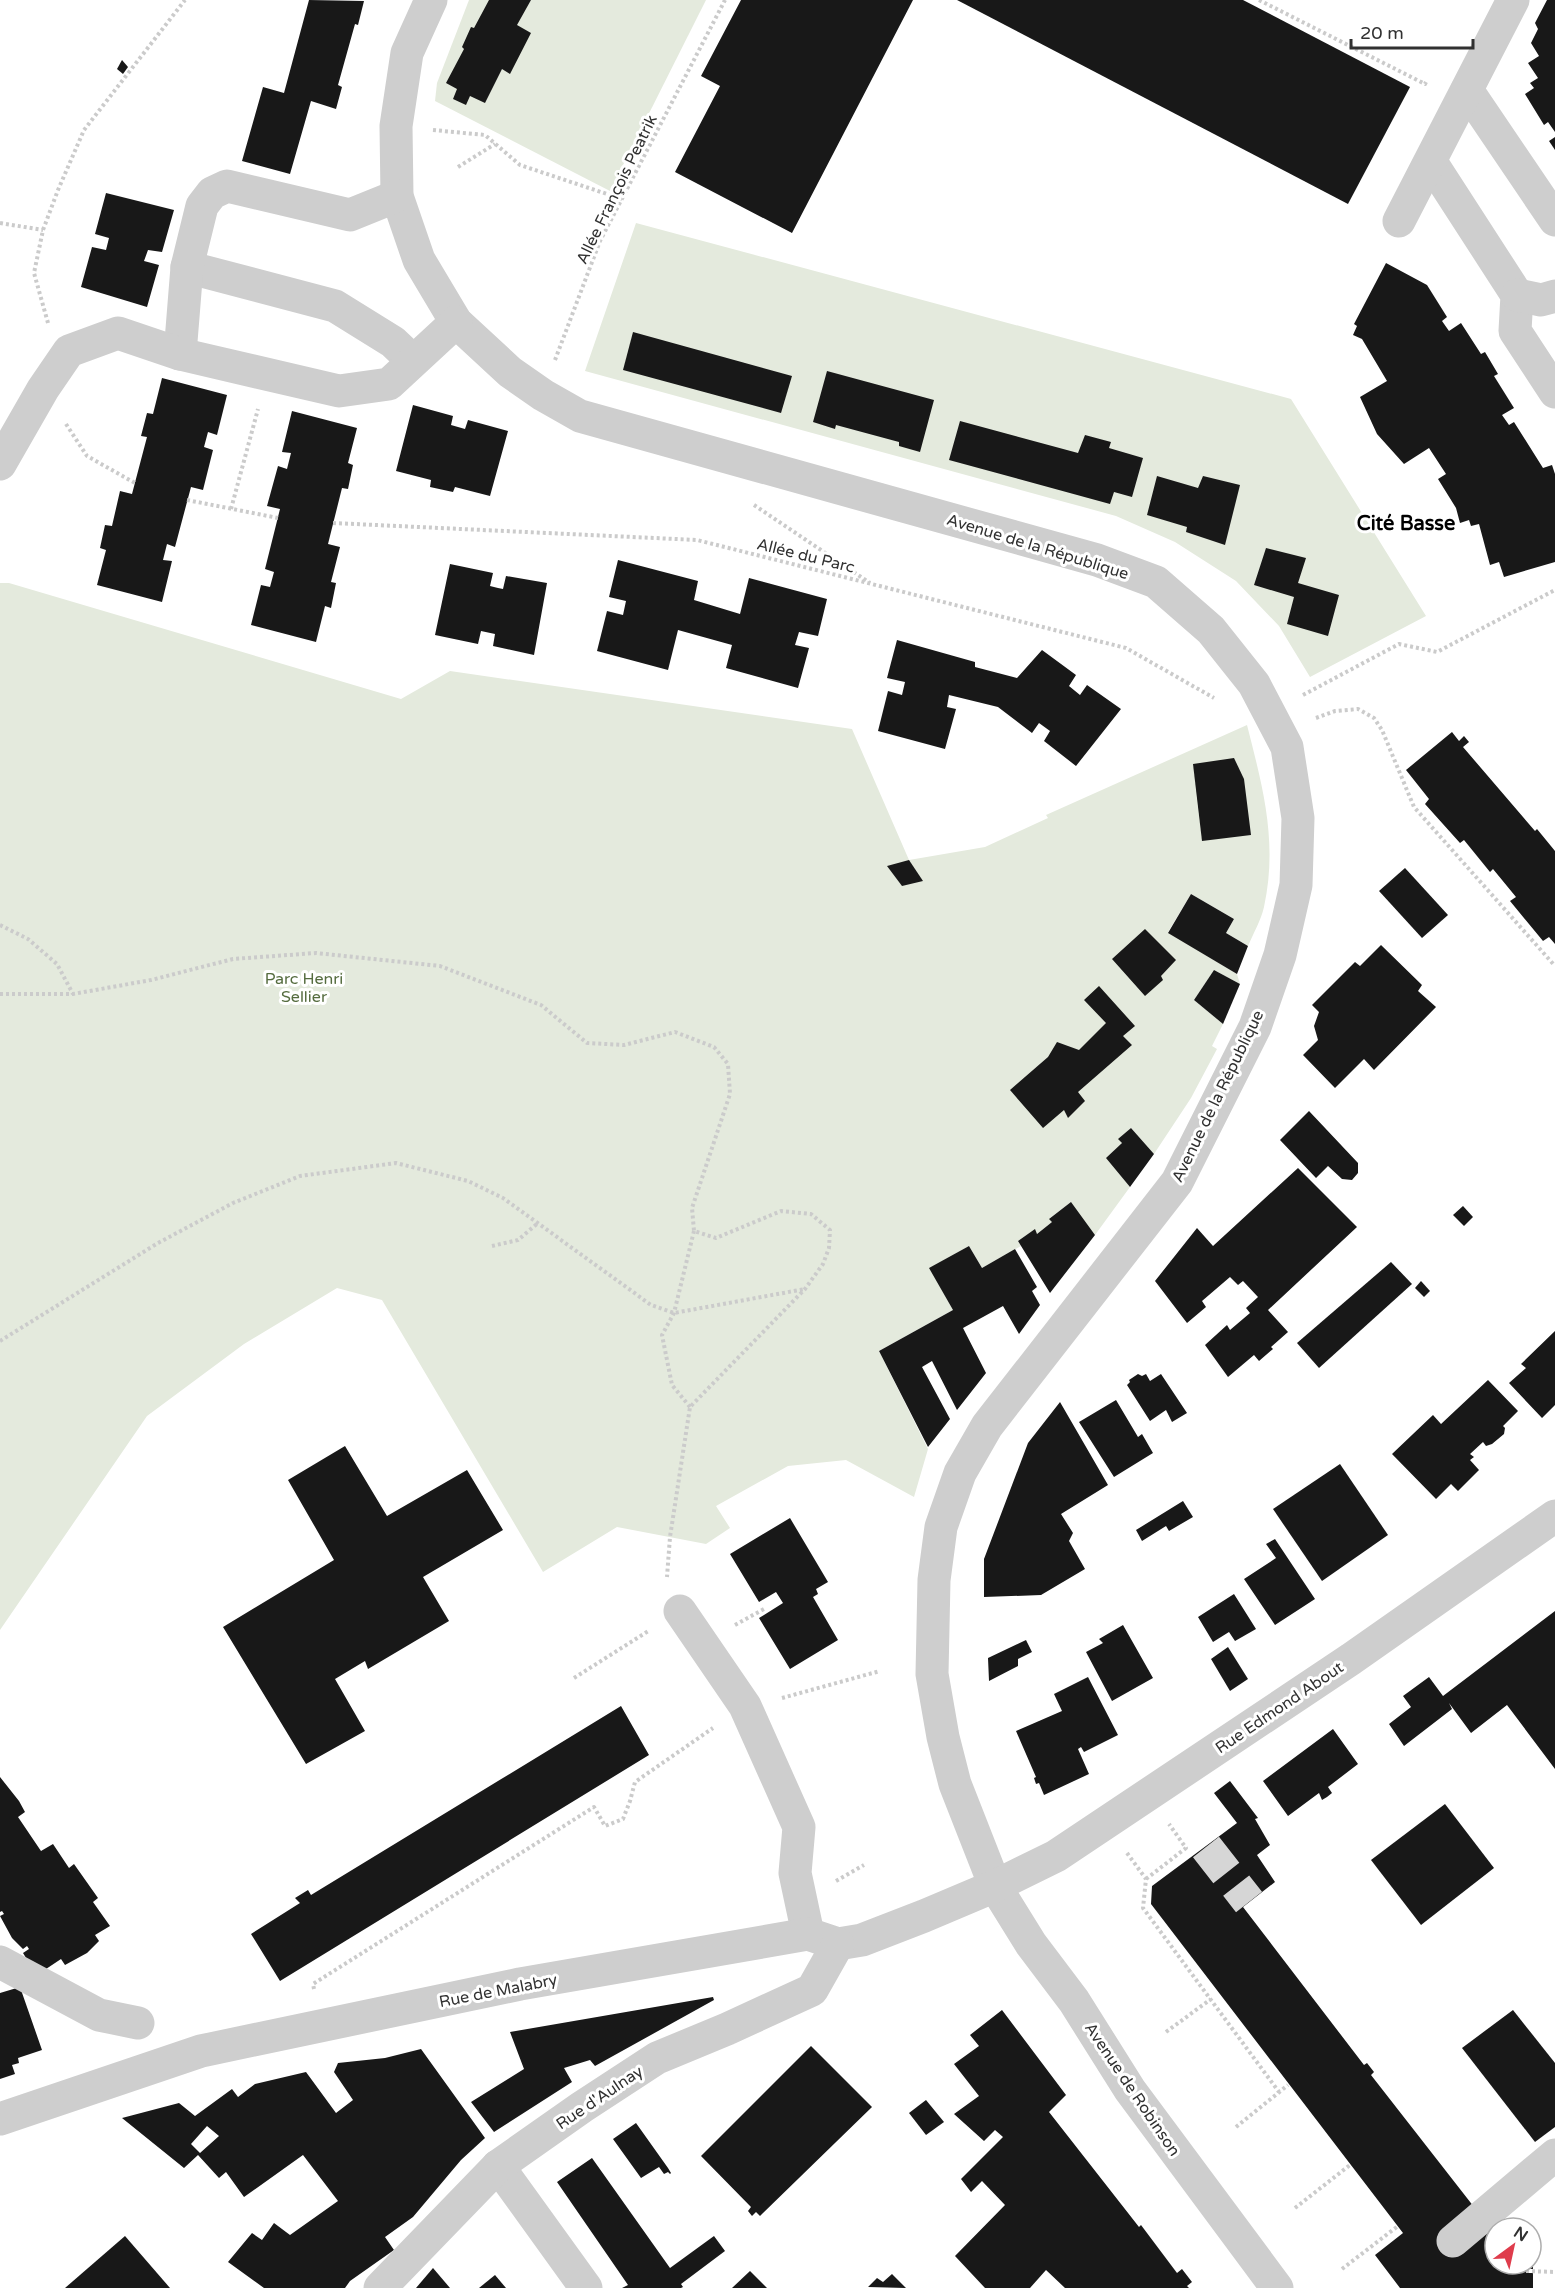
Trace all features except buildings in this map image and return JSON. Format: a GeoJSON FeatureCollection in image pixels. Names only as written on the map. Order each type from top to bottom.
{"type":"FeatureCollection","features":[{"type":"Feature","properties":{"kind":"street","name":"Avenue de la République"},"geometry":{"type":"LineString","coordinates":[[431,0],[407,53],[396,126],[397,196],[419,260],[456,321],[510,372],[543,395],[580,416],[1097,560],[1156,582],[1211,630],[1254,684],[1287,747],[1298,818],[1296,885],[1281,955],[1255,1027],[1177,1182],[987,1426],[960,1473],[941,1527],[934,1580],[932,1674],[943,1737],[955,1784],[995,1886]]}},
{"type":"Feature","properties":{"kind":"street"},"geometry":{"type":"LineString","coordinates":[[1400,221],[1513,0]]}},
{"type":"Feature","properties":{"kind":"street"},"geometry":{"type":"LineString","coordinates":[[1467,90],[1555,220]]}},
{"type":"Feature","properties":{"kind":"street"},"geometry":{"type":"LineString","coordinates":[[1431,162],[1517,295],[1515,331],[1555,392]]}},
{"type":"Feature","properties":{"kind":"street"},"geometry":{"type":"LineString","coordinates":[[180,354],[187,267],[201,206],[212,193],[227,186],[350,214],[397,196]]}},
{"type":"Feature","properties":{"kind":"street"},"geometry":{"type":"LineString","coordinates":[[187,267],[335,306],[393,342],[413,361]]}},
{"type":"Feature","properties":{"kind":"street"},"geometry":{"type":"LineString","coordinates":[[1517,295],[1541,300],[1555,296]]}},
{"type":"Feature","properties":{"kind":"street"},"geometry":{"type":"LineString","coordinates":[[0,464],[43,389],[69,351],[118,333],[180,354],[339,391],[389,384],[456,321]]}},
{"type":"Feature","properties":{"kind":"street","name":"Rue Edmond About"},"geometry":{"type":"LineString","coordinates":[[995,1886],[1056,1856],[1351,1659],[1555,1516]]}},
{"type":"Feature","properties":{"kind":"street"},"geometry":{"type":"LineString","coordinates":[[680,1611],[745,1707],[799,1827],[795,1873],[823,1939]]}},
{"type":"Feature","properties":{"kind":"street","name":"Rue de Malabry"},"geometry":{"type":"LineString","coordinates":[[0,2119],[201,2051],[508,1987],[823,1939],[872,1936],[995,1886]]}},
{"type":"Feature","properties":{"kind":"street","name":"Avenue de Robinson"},"geometry":{"type":"LineString","coordinates":[[995,1886],[1031,1944],[1074,2001],[1130,2090],[1277,2288]]}},
{"type":"Feature","properties":{"kind":"street","name":"Rue d'Aulnay"},"geometry":{"type":"LineString","coordinates":[[380,2288],[498,2166],[582,2107],[657,2058],[812,1990],[823,1939]]}},
{"type":"Feature","properties":{"kind":"street"},"geometry":{"type":"LineString","coordinates":[[0,1962],[99,2015],[138,2023]]}},
{"type":"Feature","properties":{"kind":"street"},"geometry":{"type":"LineString","coordinates":[[1453,2241],[1555,2155]]}},
{"type":"Feature","properties":{"kind":"street"},"geometry":{"type":"LineString","coordinates":[[498,2166],[586,2288]]}},
{"type":"Feature","properties":{"kind":"path"},"geometry":{"type":"LineString","coordinates":[[69,351],[49,326],[34,273],[42,230],[84,130],[184,0]]}},
{"type":"Feature","properties":{"kind":"path","name":"Allée François Peatrik"},"geometry":{"type":"LineString","coordinates":[[543,395],[600,241],[724,0]]}},
{"type":"Feature","properties":{"kind":"path"},"geometry":{"type":"LineString","coordinates":[[1259,0],[1425,84],[1430,75]]}},
{"type":"Feature","properties":{"kind":"path"},"geometry":{"type":"LineString","coordinates":[[427,129],[485,135],[520,165],[622,199]]}},
{"type":"Feature","properties":{"kind":"path"},"geometry":{"type":"LineString","coordinates":[[458,168],[495,144]]}},
{"type":"Feature","properties":{"kind":"path"},"geometry":{"type":"LineString","coordinates":[[0,223],[42,230]]}},
{"type":"Feature","properties":{"kind":"path"},"geometry":{"type":"LineString","coordinates":[[43,389],[87,456],[135,483]]}},
{"type":"Feature","properties":{"kind":"path"},"geometry":{"type":"LineString","coordinates":[[231,509],[259,408]]}},
{"type":"Feature","properties":{"kind":"path"},"geometry":{"type":"LineString","coordinates":[[188,500],[278,518]]}},
{"type":"Feature","properties":{"kind":"path"},"geometry":{"type":"LineString","coordinates":[[753,505],[872,585]]}},
{"type":"Feature","properties":{"kind":"path","name":"Allée du Parc"},"geometry":{"type":"LineString","coordinates":[[333,523],[697,540],[1126,648],[1218,700]]}},
{"type":"Feature","properties":{"kind":"path"},"geometry":{"type":"LineString","coordinates":[[1303,695],[1399,644],[1437,651],[1555,590]]}},
{"type":"Feature","properties":{"kind":"path"},"geometry":{"type":"LineString","coordinates":[[1316,718],[1335,711],[1358,709],[1374,717],[1382,730],[1414,807],[1555,966]]}},
{"type":"Feature","properties":{"kind":"path"},"geometry":{"type":"LineString","coordinates":[[0,925],[28,939],[57,964],[73,994]]}},
{"type":"Feature","properties":{"kind":"path"},"geometry":{"type":"LineString","coordinates":[[0,994],[73,994],[151,980],[233,959],[316,953],[440,966],[541,1005],[587,1043],[624,1045],[675,1032],[714,1047],[728,1064],[730,1094],[692,1208],[694,1231],[674,1313],[662,1335],[672,1385],[690,1407]]}},
{"type":"Feature","properties":{"kind":"path"},"geometry":{"type":"LineString","coordinates":[[0,1341],[158,1243],[233,1203],[300,1176],[396,1163],[468,1181],[503,1198],[651,1305],[674,1313],[805,1289]]}},
{"type":"Feature","properties":{"kind":"path"},"geometry":{"type":"LineString","coordinates":[[574,1678],[680,1611],[666,1590],[670,1537],[690,1407],[805,1289],[823,1264],[829,1248],[831,1230],[811,1214],[781,1211],[716,1238],[694,1231]]}},
{"type":"Feature","properties":{"kind":"path"},"geometry":{"type":"LineString","coordinates":[[492,1246],[518,1240],[538,1222]]}},
{"type":"Feature","properties":{"kind":"path"},"geometry":{"type":"LineString","coordinates":[[807,1692],[880,1671]]}},
{"type":"Feature","properties":{"kind":"path"},"geometry":{"type":"LineString","coordinates":[[315,1996],[313,1984],[594,1807],[605,1826],[623,1819],[635,1782],[745,1707]]}},
{"type":"Feature","properties":{"kind":"path"},"geometry":{"type":"LineString","coordinates":[[1146,1879],[1186,1848],[1166,1820]]}},
{"type":"Feature","properties":{"kind":"path"},"geometry":{"type":"LineString","coordinates":[[1125,1851],[1146,1879],[1143,1908],[1279,2092]]}},
{"type":"Feature","properties":{"kind":"path"},"geometry":{"type":"LineString","coordinates":[[828,1885],[864,1865]]}},
{"type":"Feature","properties":{"kind":"path"},"geometry":{"type":"LineString","coordinates":[[1166,2032],[1211,1999]]}},
{"type":"Feature","properties":{"kind":"path"},"geometry":{"type":"LineString","coordinates":[[1236,2127],[1288,2085]]}},
{"type":"Feature","properties":{"kind":"path"},"geometry":{"type":"LineString","coordinates":[[1295,2208],[1350,2165]]}},
{"type":"Feature","properties":{"kind":"path"},"geometry":{"type":"LineString","coordinates":[[1342,2269],[1398,2226]]}},
{"type":"Feature","properties":{"kind":"green space"},"geometry":{"type":"Polygon","coordinates":[[[469,0],[706,0],[610,191],[435,101],[437,83],[469,0]]]}},
{"type":"Feature","properties":{"kind":"green space"},"geometry":{"type":"Polygon","coordinates":[[[636,223],[1291,399],[1426,616],[1310,677],[1279,626],[1236,581],[1175,542],[1116,516],[585,371],[636,223]]]}},
{"type":"Feature","properties":{"kind":"green space","name":"Parc Henri Sellier"},"geometry":{"type":"Polygon","coordinates":[[[0,583],[9,583],[401,699],[450,671],[852,729],[909,860],[985,847],[1048,818],[1046,815],[1247,725],[1267,815],[1270,860],[1264,907],[1248,946],[1226,933],[1234,919],[1191,894],[1168,932],[1237,974],[1240,984],[1214,970],[1194,1000],[1223,1024],[1212,1046],[1217,1049],[1191,1098],[1154,1154],[1131,1128],[1119,1139],[1122,1143],[1107,1158],[1130,1187],[1095,1235],[1070,1203],[1050,1218],[1052,1222],[1037,1234],[1034,1230],[1018,1241],[1021,1246],[982,1268],[969,1246],[930,1268],[953,1310],[879,1351],[928,1449],[914,1497],[846,1460],[788,1466],[716,1506],[730,1528],[706,1544],[617,1527],[543,1572],[382,1300],[337,1288],[244,1344],[147,1416],[0,1630],[0,583]]]}},
{"type":"Feature","properties":{"kind":"tunnel"},"geometry":{"type":"LineString","coordinates":[[1206,1847],[1249,1902]]}},
{"type":"Feature","properties":{"kind":"district","name":"Cité Basse"},"geometry":{"type":"Point","coordinates":[1406,523]}}]}
